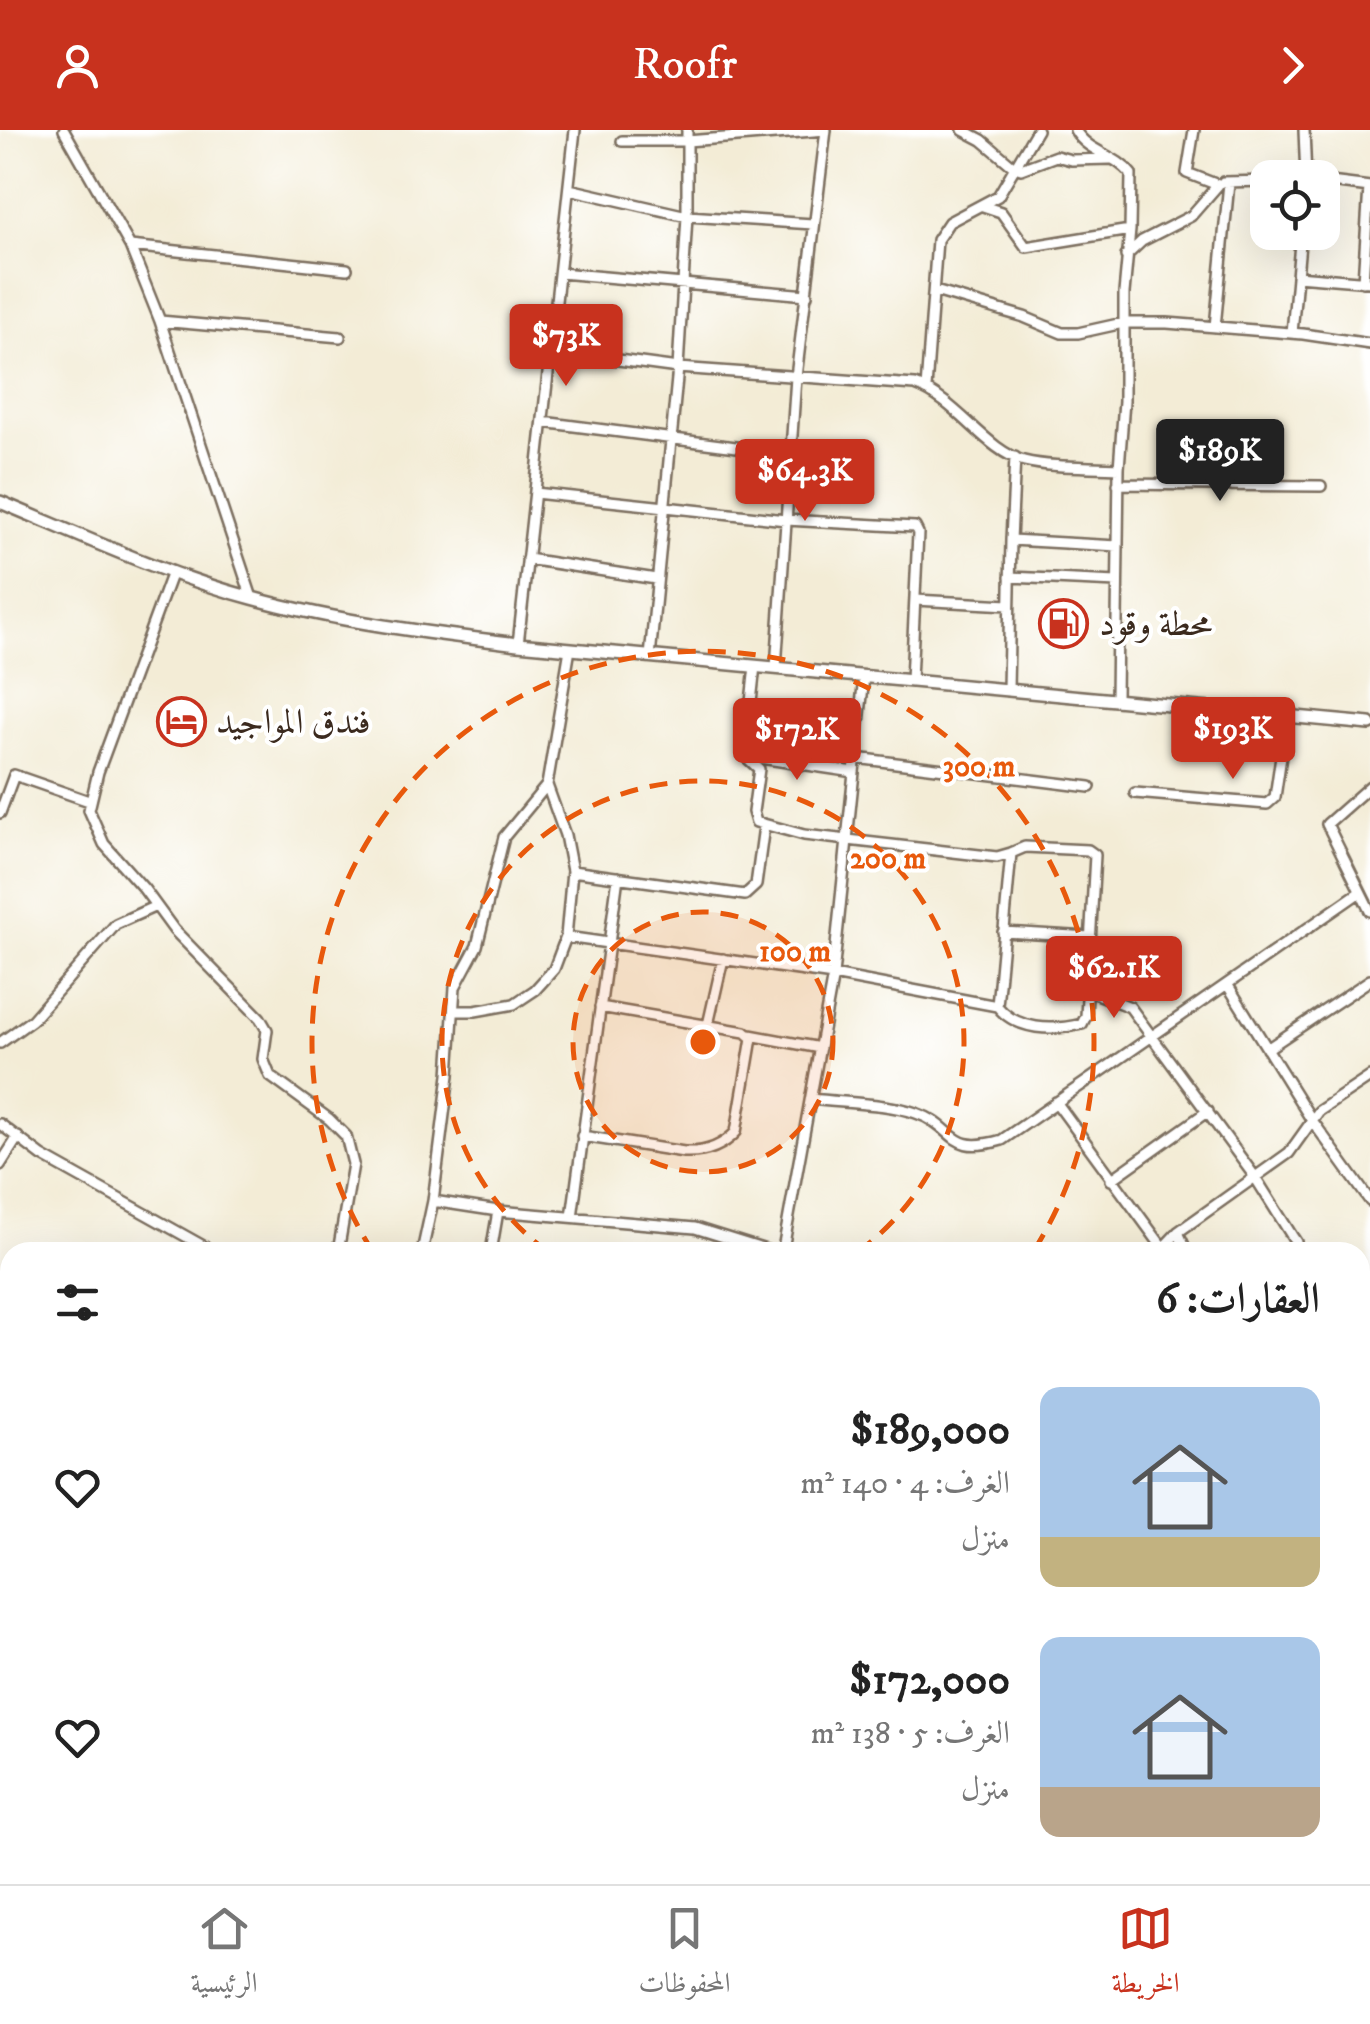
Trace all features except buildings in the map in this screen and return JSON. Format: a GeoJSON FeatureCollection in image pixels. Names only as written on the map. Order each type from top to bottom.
{"type":"FeatureCollection","features":[{"type":"Feature","properties":{"kind":"street"},"geometry":{"type":"LineString","coordinates":[[64,130],[130,246],[160,321],[252,598]]}},
{"type":"Feature","properties":{"kind":"street"},"geometry":{"type":"LineString","coordinates":[[518,644],[575,130]]}},
{"type":"Feature","properties":{"kind":"street"},"geometry":{"type":"LineString","coordinates":[[622,141],[826,130],[796,377],[776,668]]}},
{"type":"Feature","properties":{"kind":"street"},"geometry":{"type":"LineString","coordinates":[[963,130],[982,140],[1014,168],[1056,156],[1071,160],[1114,159]]}},
{"type":"Feature","properties":{"kind":"street"},"geometry":{"type":"LineString","coordinates":[[926,388],[935,246],[940,233],[949,222],[998,196],[1037,130]]}},
{"type":"Feature","properties":{"kind":"street"},"geometry":{"type":"LineString","coordinates":[[1075,130],[1084,144],[1114,159],[1131,174],[1133,184],[1126,256],[1124,401],[1118,468],[1116,698]]}},
{"type":"Feature","properties":{"kind":"street"},"geometry":{"type":"LineString","coordinates":[[1186,173],[1194,130]]}},
{"type":"Feature","properties":{"kind":"street"},"geometry":{"type":"LineString","coordinates":[[1304,130],[1305,160]]}},
{"type":"Feature","properties":{"kind":"street"},"geometry":{"type":"LineString","coordinates":[[650,657],[678,368],[687,216],[686,136]]}},
{"type":"Feature","properties":{"kind":"street"},"geometry":{"type":"LineString","coordinates":[[1186,173],[1229,183],[1250,182]]}},
{"type":"Feature","properties":{"kind":"street"},"geometry":{"type":"LineString","coordinates":[[1126,256],[1142,241],[1190,216],[1218,184],[1186,173]]}},
{"type":"Feature","properties":{"kind":"street"},"geometry":{"type":"LineString","coordinates":[[1215,326],[1229,183]]}},
{"type":"Feature","properties":{"kind":"street"},"geometry":{"type":"LineString","coordinates":[[1297,276],[1366,282],[1370,187],[1340,183]]}},
{"type":"Feature","properties":{"kind":"street"},"geometry":{"type":"LineString","coordinates":[[570,189],[687,216],[812,224]]}},
{"type":"Feature","properties":{"kind":"street"},"geometry":{"type":"LineString","coordinates":[[983,206],[1001,212],[1026,247],[1130,230]]}},
{"type":"Feature","properties":{"kind":"street"},"geometry":{"type":"LineString","coordinates":[[130,246],[347,269]]}},
{"type":"Feature","properties":{"kind":"street"},"geometry":{"type":"LineString","coordinates":[[1292,333],[1299,250]]}},
{"type":"Feature","properties":{"kind":"street"},"geometry":{"type":"LineString","coordinates":[[560,274],[807,295]]}},
{"type":"Feature","properties":{"kind":"street"},"geometry":{"type":"LineString","coordinates":[[934,290],[1024,317],[1062,333],[1078,334],[1123,322],[1215,326],[1370,344]]}},
{"type":"Feature","properties":{"kind":"street"},"geometry":{"type":"LineString","coordinates":[[160,321],[340,337]]}},
{"type":"Feature","properties":{"kind":"street"},"geometry":{"type":"LineString","coordinates":[[551,351],[678,368],[902,382],[926,388],[945,400],[968,422],[1024,461],[1118,468]]}},
{"type":"Feature","properties":{"kind":"street"},"geometry":{"type":"LineString","coordinates":[[543,422],[790,454]]}},
{"type":"Feature","properties":{"kind":"street"},"geometry":{"type":"LineString","coordinates":[[1008,689],[1015,456]]}},
{"type":"Feature","properties":{"kind":"street"},"geometry":{"type":"LineString","coordinates":[[1118,484],[1321,486]]}},
{"type":"Feature","properties":{"kind":"street"},"geometry":{"type":"LineString","coordinates":[[535,493],[786,520],[914,527],[918,533],[911,680]]}},
{"type":"Feature","properties":{"kind":"street"},"geometry":{"type":"LineString","coordinates":[[0,502],[172,572],[252,598],[390,628],[650,657],[1370,724]]}},
{"type":"Feature","properties":{"kind":"street"},"geometry":{"type":"LineString","coordinates":[[1011,540],[1118,546]]}},
{"type":"Feature","properties":{"kind":"street"},"geometry":{"type":"LineString","coordinates":[[527,558],[656,579]]}},
{"type":"Feature","properties":{"kind":"street"},"geometry":{"type":"LineString","coordinates":[[172,572],[89,801],[91,816],[104,844],[184,941],[260,1018],[268,1030],[263,1058],[270,1076],[344,1132],[353,1164],[340,1242]]}},
{"type":"Feature","properties":{"kind":"street"},"geometry":{"type":"LineString","coordinates":[[1010,576],[1117,582]]}},
{"type":"Feature","properties":{"kind":"street"},"geometry":{"type":"LineString","coordinates":[[915,600],[1010,605]]}},
{"type":"Feature","properties":{"kind":"street"},"geometry":{"type":"LineString","coordinates":[[455,1010],[475,1011],[514,1004],[536,990],[554,969],[566,936],[572,871],[547,785],[570,649]]}},
{"type":"Feature","properties":{"kind":"street"},"geometry":{"type":"LineString","coordinates":[[745,756],[755,666]]}},
{"type":"Feature","properties":{"kind":"street"},"geometry":{"type":"LineString","coordinates":[[787,1242],[832,975],[864,676]]}},
{"type":"Feature","properties":{"kind":"street"},"geometry":{"type":"LineString","coordinates":[[1135,793],[1266,804],[1275,797],[1286,715]]}},
{"type":"Feature","properties":{"kind":"street"},"geometry":{"type":"LineString","coordinates":[[745,756],[854,772]]}},
{"type":"Feature","properties":{"kind":"street"},"geometry":{"type":"LineString","coordinates":[[566,936],[832,975],[997,1006],[1018,1024],[1082,1024],[1086,1016],[1094,853],[1025,847],[997,856],[847,840],[764,826],[756,822],[753,812],[759,769],[745,756]]}},
{"type":"Feature","properties":{"kind":"street"},"geometry":{"type":"LineString","coordinates":[[856,758],[1090,786]]}},
{"type":"Feature","properties":{"kind":"street"},"geometry":{"type":"LineString","coordinates":[[0,813],[14,775],[89,801]]}},
{"type":"Feature","properties":{"kind":"street"},"geometry":{"type":"LineString","coordinates":[[424,1242],[433,1201],[455,987],[477,946],[504,837],[547,785]]}},
{"type":"Feature","properties":{"kind":"street"},"geometry":{"type":"LineString","coordinates":[[1370,786],[1327,824],[1370,911]]}},
{"type":"Feature","properties":{"kind":"street"},"geometry":{"type":"LineString","coordinates":[[572,871],[745,895],[756,885],[764,826]]}},
{"type":"Feature","properties":{"kind":"street"},"geometry":{"type":"LineString","coordinates":[[997,1006],[1010,853]]}},
{"type":"Feature","properties":{"kind":"street"},"geometry":{"type":"LineString","coordinates":[[572,1217],[618,878]]}},
{"type":"Feature","properties":{"kind":"street"},"geometry":{"type":"LineString","coordinates":[[812,1099],[915,1112],[965,1146],[977,1148],[1002,1140],[1360,892]]}},
{"type":"Feature","properties":{"kind":"street"},"geometry":{"type":"LineString","coordinates":[[0,1042],[32,1020],[116,924],[156,906]]}},
{"type":"Feature","properties":{"kind":"street"},"geometry":{"type":"LineString","coordinates":[[1003,932],[1090,937]]}},
{"type":"Feature","properties":{"kind":"street"},"geometry":{"type":"LineString","coordinates":[[708,1025],[722,959]]}},
{"type":"Feature","properties":{"kind":"street"},"geometry":{"type":"LineString","coordinates":[[1268,1049],[1370,980]]}},
{"type":"Feature","properties":{"kind":"street"},"geometry":{"type":"LineString","coordinates":[[1228,984],[1311,1119],[1370,1201]]}},
{"type":"Feature","properties":{"kind":"street"},"geometry":{"type":"LineString","coordinates":[[1087,990],[1130,1007],[1153,1034],[1255,1177],[1296,1242]]}},
{"type":"Feature","properties":{"kind":"street"},"geometry":{"type":"LineString","coordinates":[[600,1007],[820,1048]]}},
{"type":"Feature","properties":{"kind":"street"},"geometry":{"type":"LineString","coordinates":[[582,1136],[684,1152],[720,1145],[736,1132],[750,1035]]}},
{"type":"Feature","properties":{"kind":"street"},"geometry":{"type":"LineString","coordinates":[[1169,1242],[1289,1153],[1311,1119],[1370,1077]]}},
{"type":"Feature","properties":{"kind":"street"},"geometry":{"type":"LineString","coordinates":[[1056,1102],[1155,1242]]}},
{"type":"Feature","properties":{"kind":"street"},"geometry":{"type":"LineString","coordinates":[[1112,1180],[1208,1111]]}},
{"type":"Feature","properties":{"kind":"street"},"geometry":{"type":"LineString","coordinates":[[0,1124],[42,1156],[196,1242]]}},
{"type":"Feature","properties":{"kind":"street"},"geometry":{"type":"LineString","coordinates":[[0,1166],[18,1137]]}},
{"type":"Feature","properties":{"kind":"street"},"geometry":{"type":"LineString","coordinates":[[433,1201],[498,1211],[695,1228],[737,1242]]}},
{"type":"Feature","properties":{"kind":"street"},"geometry":{"type":"LineString","coordinates":[[493,1242],[498,1211]]}},
{"type":"Feature","properties":{"kind":"street"},"geometry":{"type":"LineString","coordinates":[[1178,1232],[1183,1242]]}},
{"type":"Feature","properties":{"kind":"place","name":"محطة وقود"},"geometry":{"type":"Point","coordinates":[1064,623]}},
{"type":"Feature","properties":{"kind":"place","name":"فندق المواجيد"},"geometry":{"type":"Point","coordinates":[181,721]}}]}
